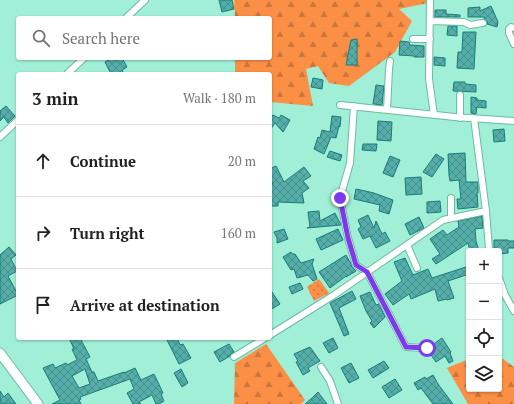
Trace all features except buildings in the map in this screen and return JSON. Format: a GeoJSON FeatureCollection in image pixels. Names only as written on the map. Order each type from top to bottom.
{"type":"FeatureCollection","features":[{"type":"Feature","properties":{"kind":"main road"},"geometry":{"type":"LineString","coordinates":[[0,353],[38,404]]}},
{"type":"Feature","properties":{"kind":"street"},"geometry":{"type":"LineString","coordinates":[[128,16],[145,0]]}},
{"type":"Feature","properties":{"kind":"street"},"geometry":{"type":"LineString","coordinates":[[430,0],[429,79],[434,115]]}},
{"type":"Feature","properties":{"kind":"street"},"geometry":{"type":"LineString","coordinates":[[430,21],[464,22],[470,25],[483,23]]}},
{"type":"Feature","properties":{"kind":"street"},"geometry":{"type":"LineString","coordinates":[[514,28],[511,27],[508,29],[514,44]]}},
{"type":"Feature","properties":{"kind":"street"},"geometry":{"type":"LineString","coordinates":[[413,39],[430,39]]}},
{"type":"Feature","properties":{"kind":"street"},"geometry":{"type":"LineString","coordinates":[[69,72],[82,60]]}},
{"type":"Feature","properties":{"kind":"street"},"geometry":{"type":"LineString","coordinates":[[387,110],[390,61]]}},
{"type":"Feature","properties":{"kind":"street"},"geometry":{"type":"LineString","coordinates":[[460,95],[460,118]]}},
{"type":"Feature","properties":{"kind":"street"},"geometry":{"type":"LineString","coordinates":[[340,105],[460,118],[514,121]]}},
{"type":"Feature","properties":{"kind":"street"},"geometry":{"type":"LineString","coordinates":[[354,106],[350,162],[340,198],[348,238],[356,265],[367,272],[406,347],[427,348]]}},
{"type":"Feature","properties":{"kind":"street"},"geometry":{"type":"LineString","coordinates":[[474,118],[486,211],[488,248]]}},
{"type":"Feature","properties":{"kind":"street"},"geometry":{"type":"LineString","coordinates":[[0,137],[16,122]]}},
{"type":"Feature","properties":{"kind":"street"},"geometry":{"type":"LineString","coordinates":[[451,198],[451,218]]}},
{"type":"Feature","properties":{"kind":"street"},"geometry":{"type":"LineString","coordinates":[[272,334],[334,294],[443,220],[486,211]]}},
{"type":"Feature","properties":{"kind":"street"},"geometry":{"type":"LineString","coordinates":[[407,245],[417,268]]}},
{"type":"Feature","properties":{"kind":"street"},"geometry":{"type":"LineString","coordinates":[[501,284],[505,295],[514,311]]}},
{"type":"Feature","properties":{"kind":"street"},"geometry":{"type":"LineString","coordinates":[[234,357],[261,340]]}},
{"type":"Feature","properties":{"kind":"street"},"geometry":{"type":"LineString","coordinates":[[321,367],[330,381],[338,404]]}},
{"type":"Feature","properties":{"kind":"green space"},"geometry":{"type":"Polygon","coordinates":[[[234,0],[428,0],[428,3],[399,9],[412,21],[395,52],[349,86],[329,83],[318,66],[306,69],[313,106],[272,102],[272,72],[235,72],[235,60],[272,60],[272,16],[235,16],[234,0]]]}},
{"type":"Feature","properties":{"kind":"green space"},"geometry":{"type":"Polygon","coordinates":[[[319,279],[329,293],[314,301],[307,287],[319,279]]]}},
{"type":"Feature","properties":{"kind":"green space"},"geometry":{"type":"Polygon","coordinates":[[[266,344],[305,400],[301,404],[234,404],[235,363],[266,344]]]}},
{"type":"Feature","properties":{"kind":"green space"},"geometry":{"type":"Polygon","coordinates":[[[502,358],[514,367],[514,404],[468,404],[447,368],[466,360],[466,392],[502,392],[502,358]]]}},
{"type":"Feature","properties":{"kind":"route"},"geometry":{"type":"LineString","coordinates":[[340,198],[348,238],[356,265],[367,272],[406,347],[427,348]]}}]}
